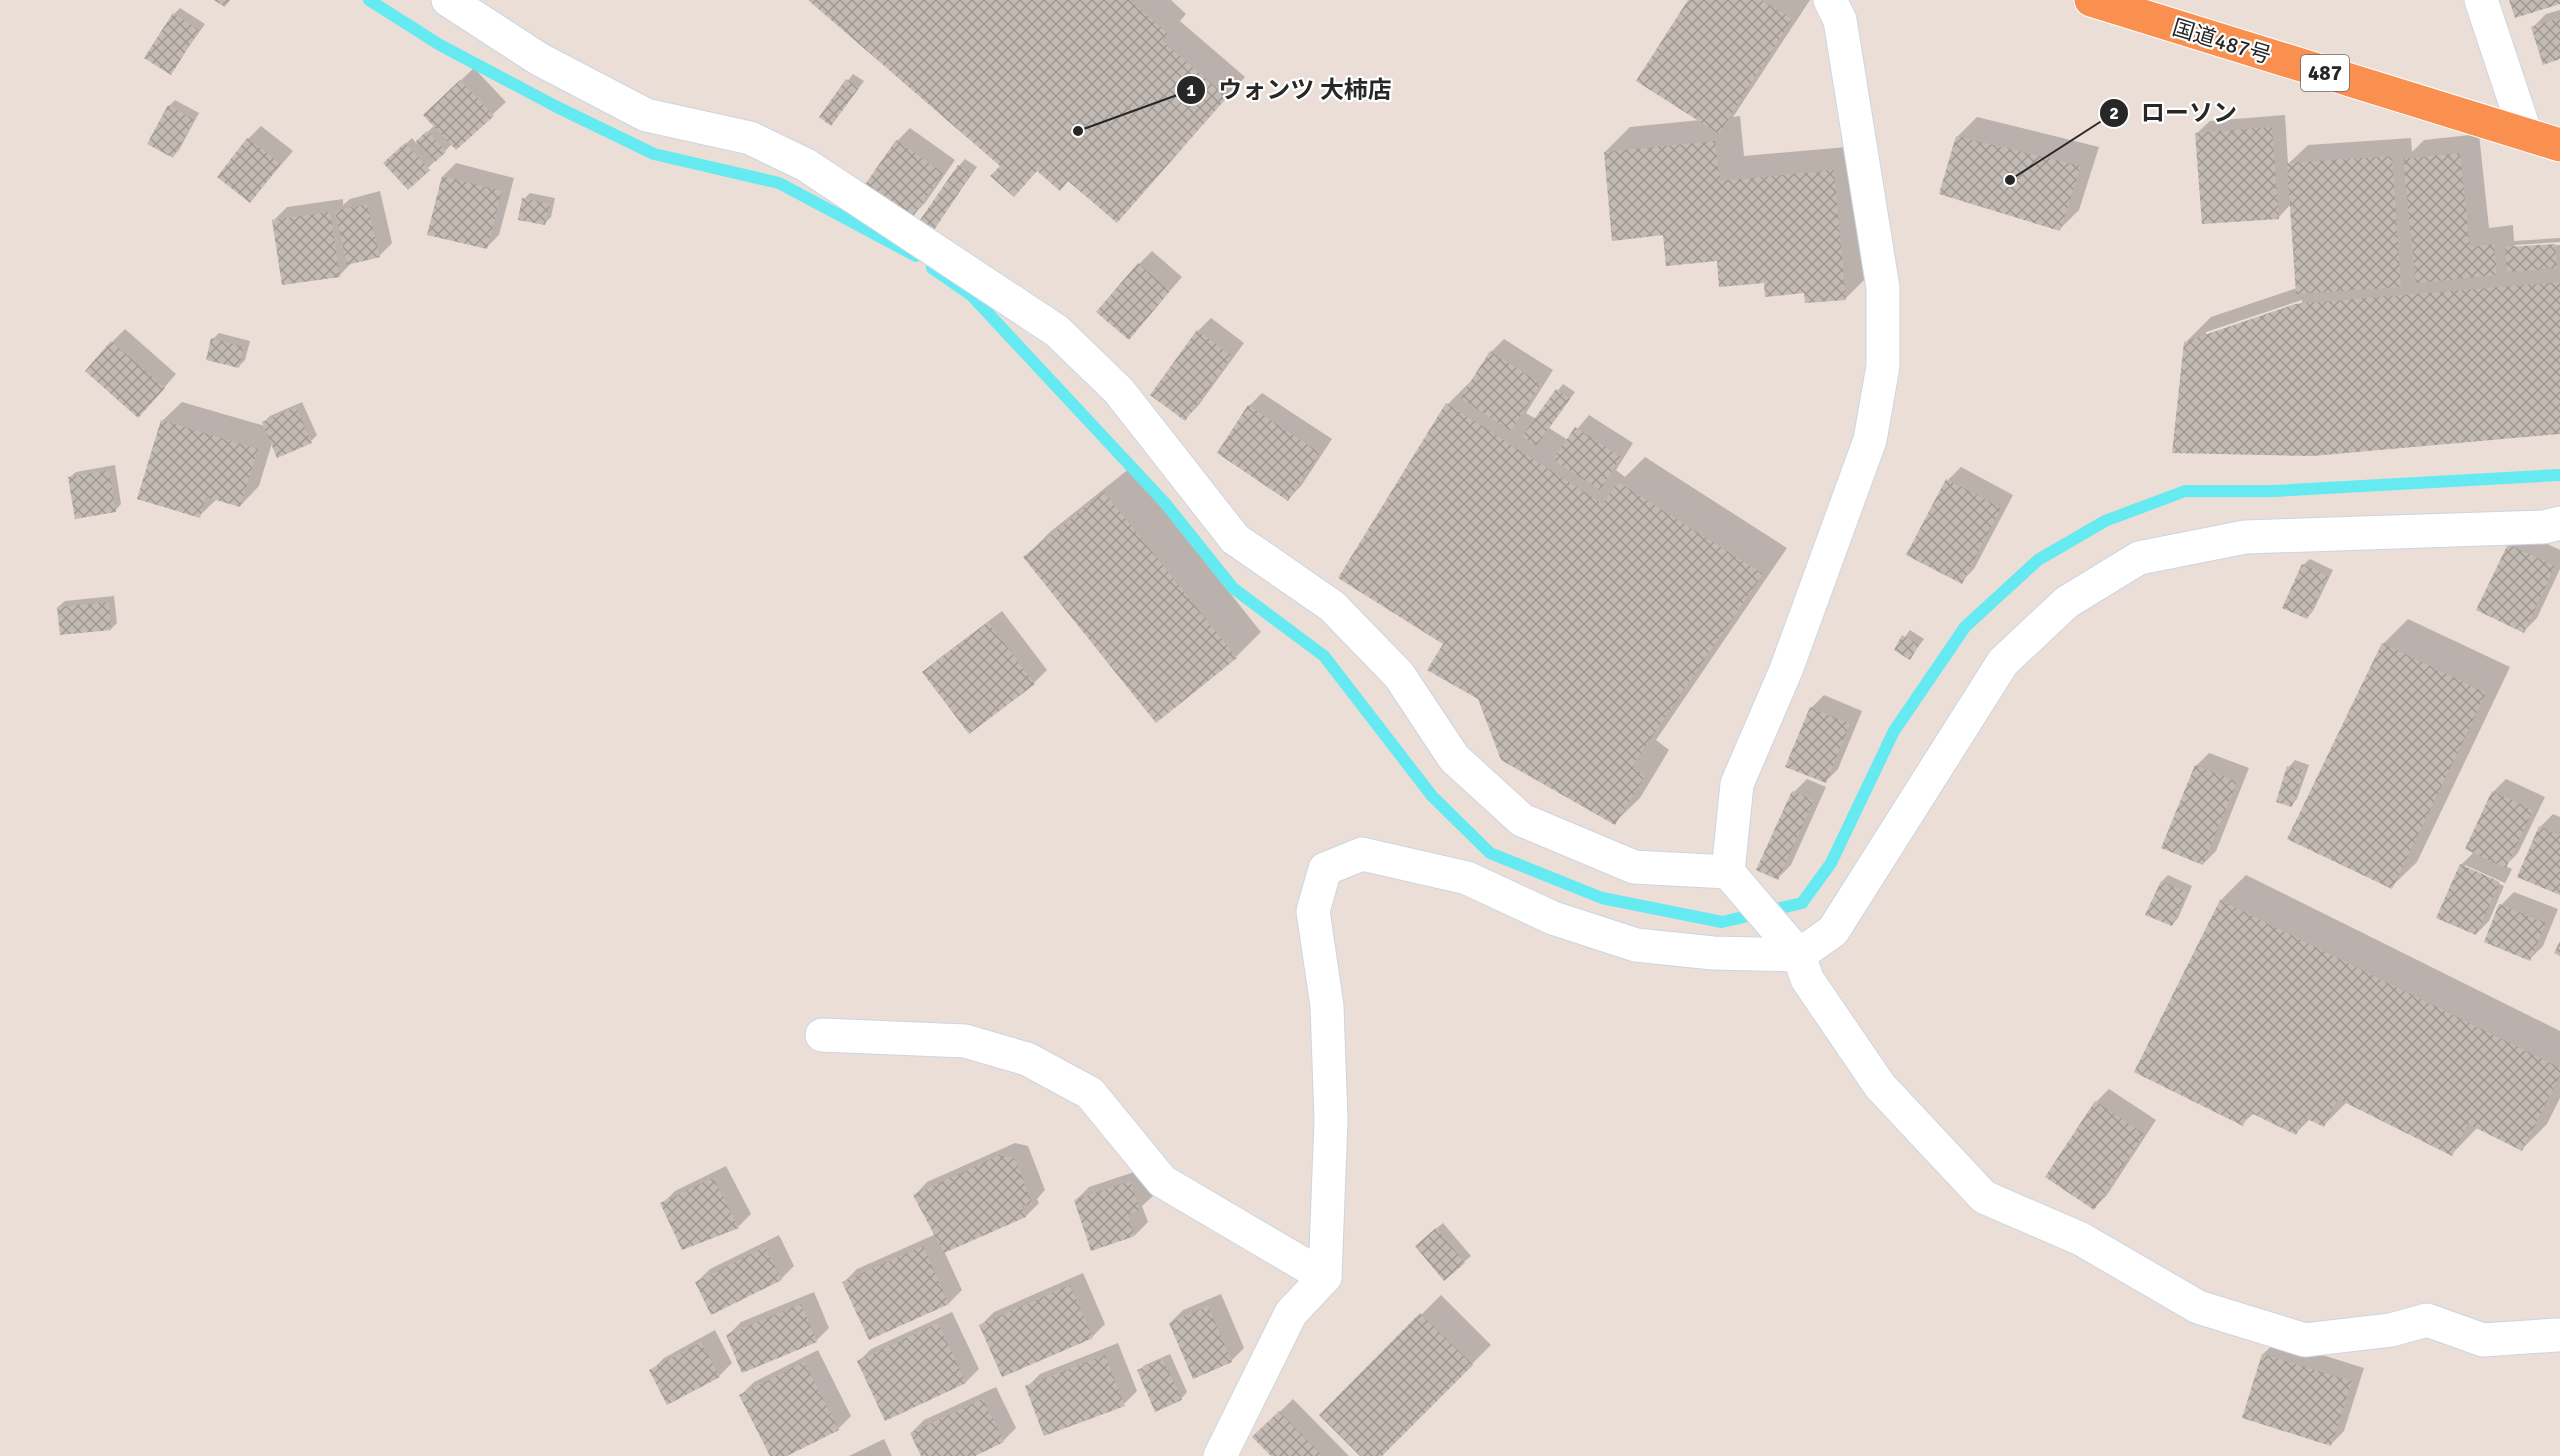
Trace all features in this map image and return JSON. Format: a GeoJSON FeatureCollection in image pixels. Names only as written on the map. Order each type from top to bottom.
{"type":"FeatureCollection","features":[{"type":"Feature","properties":{"kind":"highway","name":"国道487号"},"geometry":{"type":"LineString","coordinates":[[2091,0],[2560,145]]}},
{"type":"Feature","properties":{"kind":"street"},"geometry":{"type":"LineString","coordinates":[[448,0],[538,59],[646,115],[750,138],[806,165],[1057,331],[1119,391],[1235,539],[1332,606],[1399,675],[1454,758],[1522,820],[1634,867],[1728,872]]}},
{"type":"Feature","properties":{"kind":"street"},"geometry":{"type":"LineString","coordinates":[[1830,0],[1839,20],[1883,288],[1882,366],[1870,440],[1786,670],[1737,784],[1728,872],[1799,955],[1807,979],[1881,1086],[1984,1197],[2081,1239],[2198,1307],[2305,1340],[2391,1330],[2427,1320],[2483,1340],[2559,1336]]}},
{"type":"Feature","properties":{"kind":"street"},"geometry":{"type":"LineString","coordinates":[[2481,0],[2526,135]]}},
{"type":"Feature","properties":{"kind":"street"},"geometry":{"type":"LineString","coordinates":[[1220,1456],[1291,1313],[1325,1277],[1331,1120],[1329,1051],[1327,1006],[1313,911],[1325,869],[1362,854],[1467,878],[1553,918],[1636,945],[1713,953],[1799,955],[1833,931],[2002,662],[2067,602],[2139,558],[2245,537],[2544,527],[2560,523]]}},
{"type":"Feature","properties":{"kind":"street"},"geometry":{"type":"LineString","coordinates":[[822,1035],[965,1041],[1027,1059],[1090,1093],[1162,1181],[1325,1277]]}},
{"type":"Feature","properties":{"kind":"building"},"geometry":{"type":"Polygon","coordinates":[[[214,0],[230,0],[225,7],[214,0]]]}},
{"type":"Feature","properties":{"kind":"building"},"geometry":{"type":"Polygon","coordinates":[[[808,0],[1130,0],[1168,34],[1162,41],[1227,97],[1117,223],[1068,181],[1060,191],[1037,171],[1014,197],[990,176],[1000,166],[808,0]]]}},
{"type":"Feature","properties":{"kind":"building"},"geometry":{"type":"Polygon","coordinates":[[[1688,0],[1761,0],[1792,19],[1719,134],[1636,81],[1688,0]]]}},
{"type":"Feature","properties":{"kind":"building"},"geometry":{"type":"Polygon","coordinates":[[[2509,0],[2560,0],[2560,4],[2515,18],[2509,0]]]}},
{"type":"Feature","properties":{"kind":"building"},"geometry":{"type":"Polygon","coordinates":[[[173,13],[199,30],[171,75],[144,58],[173,13]]]}},
{"type":"Feature","properties":{"kind":"building"},"geometry":{"type":"Polygon","coordinates":[[[2560,18],[2560,59],[2543,65],[2531,27],[2560,18]]]}},
{"type":"Feature","properties":{"kind":"building"},"geometry":{"type":"Polygon","coordinates":[[[846,79],[859,88],[831,126],[819,117],[846,79]]]}},
{"type":"Feature","properties":{"kind":"building"},"geometry":{"type":"Polygon","coordinates":[[[460,80],[494,116],[456,150],[423,115],[460,80]]]}},
{"type":"Feature","properties":{"kind":"building"},"geometry":{"type":"Polygon","coordinates":[[[168,105],[194,120],[173,158],[147,144],[168,105]]]}},
{"type":"Feature","properties":{"kind":"building"},"geometry":{"type":"Polygon","coordinates":[[[2272,127],[2279,219],[2202,224],[2195,133],[2272,127]]]}},
{"type":"Feature","properties":{"kind":"building"},"geometry":{"type":"Polygon","coordinates":[[[427,131],[446,152],[435,162],[416,141],[427,131]]]}},
{"type":"Feature","properties":{"kind":"building"},"geometry":{"type":"Polygon","coordinates":[[[1956,136],[2081,166],[2060,231],[1939,194],[1956,136]]]}},
{"type":"Feature","properties":{"kind":"building"},"geometry":{"type":"Polygon","coordinates":[[[247,138],[281,164],[250,203],[217,177],[247,138]]]}},
{"type":"Feature","properties":{"kind":"building"},"geometry":{"type":"Polygon","coordinates":[[[896,140],[943,173],[912,218],[864,186],[896,140]]]}},
{"type":"Feature","properties":{"kind":"building"},"geometry":{"type":"Polygon","coordinates":[[[1715,141],[1720,181],[1834,170],[1846,300],[1805,303],[1804,293],[1765,297],[1764,283],[1719,287],[1717,261],[1666,266],[1663,235],[1612,241],[1604,152],[1715,141]]]}},
{"type":"Feature","properties":{"kind":"building"},"geometry":{"type":"Polygon","coordinates":[[[405,143],[430,170],[408,190],[383,163],[405,143]]]}},
{"type":"Feature","properties":{"kind":"building"},"geometry":{"type":"Polygon","coordinates":[[[2460,153],[2470,247],[2494,244],[2497,275],[2416,283],[2403,159],[2460,153]]]}},
{"type":"Feature","properties":{"kind":"building"},"geometry":{"type":"Polygon","coordinates":[[[2392,156],[2401,287],[2296,294],[2287,163],[2392,156]]]}},
{"type":"Feature","properties":{"kind":"building"},"geometry":{"type":"Polygon","coordinates":[[[958,165],[972,173],[934,230],[920,220],[958,165]]]}},
{"type":"Feature","properties":{"kind":"building"},"geometry":{"type":"Polygon","coordinates":[[[442,176],[502,191],[487,249],[427,235],[442,176]]]}},
{"type":"Feature","properties":{"kind":"building"},"geometry":{"type":"Polygon","coordinates":[[[522,198],[550,204],[545,225],[518,220],[522,198]]]}},
{"type":"Feature","properties":{"kind":"building"},"geometry":{"type":"Polygon","coordinates":[[[367,204],[380,257],[347,265],[335,211],[367,204]]]}},
{"type":"Feature","properties":{"kind":"building"},"geometry":{"type":"Polygon","coordinates":[[[330,212],[340,277],[282,285],[272,220],[330,212]]]}},
{"type":"Feature","properties":{"kind":"building"},"geometry":{"type":"Polygon","coordinates":[[[2555,244],[2557,268],[2507,272],[2505,247],[2555,244]]]}},
{"type":"Feature","properties":{"kind":"building"},"geometry":{"type":"Polygon","coordinates":[[[1138,263],[1170,291],[1129,340],[1096,312],[1138,263]]]}},
{"type":"Feature","properties":{"kind":"building"},"geometry":{"type":"Polygon","coordinates":[[[2560,282],[2560,434],[2312,456],[2172,453],[2184,342],[2295,304],[2560,282]]]}},
{"type":"Feature","properties":{"kind":"building"},"geometry":{"type":"Polygon","coordinates":[[[1197,330],[1232,356],[1185,421],[1150,395],[1197,330]]]}},
{"type":"Feature","properties":{"kind":"building"},"geometry":{"type":"Polygon","coordinates":[[[211,338],[244,347],[239,368],[206,360],[211,338]]]}},
{"type":"Feature","properties":{"kind":"building"},"geometry":{"type":"Polygon","coordinates":[[[111,341],[165,388],[138,418],[85,371],[111,341]]]}},
{"type":"Feature","properties":{"kind":"building"},"geometry":{"type":"Polygon","coordinates":[[[1490,351],[1541,384],[1511,431],[1460,398],[1490,351]]]}},
{"type":"Feature","properties":{"kind":"building"},"geometry":{"type":"Polygon","coordinates":[[[1556,389],[1570,399],[1536,446],[1522,436],[1556,389]]]}},
{"type":"Feature","properties":{"kind":"building"},"geometry":{"type":"Polygon","coordinates":[[[1446,403],[1603,504],[1618,482],[1763,574],[1632,766],[1645,776],[1615,825],[1501,760],[1478,699],[1427,670],[1443,644],[1338,578],[1446,403]]]}},
{"type":"Feature","properties":{"kind":"building"},"geometry":{"type":"Polygon","coordinates":[[[1248,405],[1320,453],[1288,501],[1217,453],[1248,405]]]}},
{"type":"Feature","properties":{"kind":"building"},"geometry":{"type":"Polygon","coordinates":[[[296,407],[312,443],[277,458],[262,422],[296,407]]]}},
{"type":"Feature","properties":{"kind":"building"},"geometry":{"type":"Polygon","coordinates":[[[161,420],[258,449],[240,507],[206,497],[200,518],[137,499],[161,420]]]}},
{"type":"Feature","properties":{"kind":"building"},"geometry":{"type":"Polygon","coordinates":[[[1575,427],[1621,457],[1600,490],[1553,460],[1575,427]]]}},
{"type":"Feature","properties":{"kind":"building"},"geometry":{"type":"Polygon","coordinates":[[[109,470],[116,512],[75,519],[68,477],[109,470]]]}},
{"type":"Feature","properties":{"kind":"building"},"geometry":{"type":"Polygon","coordinates":[[[1946,479],[2001,508],[1962,584],[1906,555],[1946,479]]]}},
{"type":"Feature","properties":{"kind":"building"},"geometry":{"type":"Polygon","coordinates":[[[1104,492],[1237,658],[1156,723],[1023,557],[1104,492]]]}},
{"type":"Feature","properties":{"kind":"building"},"geometry":{"type":"Polygon","coordinates":[[[2508,544],[2555,566],[2524,633],[2476,610],[2508,544]]]}},
{"type":"Feature","properties":{"kind":"building"},"geometry":{"type":"Polygon","coordinates":[[[2302,564],[2328,576],[2307,619],[2282,608],[2302,564]]]}},
{"type":"Feature","properties":{"kind":"building"},"geometry":{"type":"Polygon","coordinates":[[[109,602],[111,630],[60,635],[57,607],[109,602]]]}},
{"type":"Feature","properties":{"kind":"building"},"geometry":{"type":"Polygon","coordinates":[[[988,622],[1035,684],[969,734],[922,672],[988,622]]]}},
{"type":"Feature","properties":{"kind":"building"},"geometry":{"type":"Polygon","coordinates":[[[1902,635],[1919,645],[1910,660],[1894,650],[1902,635]]]}},
{"type":"Feature","properties":{"kind":"building"},"geometry":{"type":"Polygon","coordinates":[[[2382,643],[2486,693],[2392,889],[2287,839],[2382,643]]]}},
{"type":"Feature","properties":{"kind":"building"},"geometry":{"type":"Polygon","coordinates":[[[1810,707],[1850,724],[1826,783],[1785,767],[1810,707]]]}},
{"type":"Feature","properties":{"kind":"building"},"geometry":{"type":"Polygon","coordinates":[[[2195,765],[2237,782],[2203,865],[2161,848],[2195,765]]]}},
{"type":"Feature","properties":{"kind":"building"},"geometry":{"type":"Polygon","coordinates":[[[2287,766],[2304,771],[2292,807],[2276,802],[2287,766]]]}},
{"type":"Feature","properties":{"kind":"building"},"geometry":{"type":"Polygon","coordinates":[[[1792,791],[1814,800],[1778,880],[1756,870],[1792,791]]]}},
{"type":"Feature","properties":{"kind":"building"},"geometry":{"type":"Polygon","coordinates":[[[2492,791],[2533,810],[2506,868],[2465,849],[2492,791]]]}},
{"type":"Feature","properties":{"kind":"building"},"geometry":{"type":"Polygon","coordinates":[[[2539,826],[2560,835],[2560,895],[2517,877],[2539,826]]]}},
{"type":"Feature","properties":{"kind":"building"},"geometry":{"type":"Polygon","coordinates":[[[2460,864],[2500,882],[2476,935],[2436,918],[2460,864]]]}},
{"type":"Feature","properties":{"kind":"building"},"geometry":{"type":"Polygon","coordinates":[[[2161,881],[2187,892],[2172,926],[2145,915],[2161,881]]]}},
{"type":"Feature","properties":{"kind":"building"},"geometry":{"type":"Polygon","coordinates":[[[2220,900],[2560,1068],[2560,1075],[2522,1151],[2468,1124],[2452,1156],[2338,1099],[2324,1127],[2305,1118],[2296,1135],[2249,1112],[2243,1126],[2134,1072],[2220,900]]]}},
{"type":"Feature","properties":{"kind":"building"},"geometry":{"type":"Polygon","coordinates":[[[2499,904],[2546,923],[2530,961],[2484,942],[2499,904]]]}},
{"type":"Feature","properties":{"kind":"building"},"geometry":{"type":"Polygon","coordinates":[[[2560,941],[2560,956],[2554,953],[2560,941]]]}},
{"type":"Feature","properties":{"kind":"building"},"geometry":{"type":"Polygon","coordinates":[[[2095,1101],[2144,1134],[2094,1210],[2045,1177],[2095,1101]]]}},
{"type":"Feature","properties":{"kind":"building"},"geometry":{"type":"Polygon","coordinates":[[[1000,1155],[1015,1159],[1033,1205],[1021,1205],[1026,1217],[944,1253],[913,1195],[1000,1155]]]}},
{"type":"Feature","properties":{"kind":"building"},"geometry":{"type":"Polygon","coordinates":[[[713,1178],[739,1228],[682,1250],[660,1203],[713,1178]]]}},
{"type":"Feature","properties":{"kind":"building"},"geometry":{"type":"Polygon","coordinates":[[[1130,1181],[1140,1210],[1128,1215],[1135,1236],[1091,1251],[1074,1200],[1130,1181]]]}},
{"type":"Feature","properties":{"kind":"building"},"geometry":{"type":"Polygon","coordinates":[[[1436,1228],[1465,1263],[1444,1281],[1415,1246],[1436,1228]]]}},
{"type":"Feature","properties":{"kind":"building"},"geometry":{"type":"Polygon","coordinates":[[[923,1246],[949,1304],[869,1340],[842,1282],[923,1246]]]}},
{"type":"Feature","properties":{"kind":"building"},"geometry":{"type":"Polygon","coordinates":[[[765,1247],[782,1280],[711,1315],[695,1282],[765,1247]]]}},
{"type":"Feature","properties":{"kind":"building"},"geometry":{"type":"Polygon","coordinates":[[[1070,1285],[1093,1338],[1002,1377],[979,1325],[1070,1285]]]}},
{"type":"Feature","properties":{"kind":"building"},"geometry":{"type":"Polygon","coordinates":[[[801,1304],[817,1342],[742,1373],[726,1335],[801,1304]]]}},
{"type":"Feature","properties":{"kind":"building"},"geometry":{"type":"Polygon","coordinates":[[[1208,1306],[1232,1362],[1193,1379],[1169,1323],[1208,1306]]]}},
{"type":"Feature","properties":{"kind":"building"},"geometry":{"type":"Polygon","coordinates":[[[1420,1313],[1473,1365],[1382,1456],[1360,1456],[1319,1415],[1420,1313]]]}},
{"type":"Feature","properties":{"kind":"building"},"geometry":{"type":"Polygon","coordinates":[[[938,1323],[966,1383],[885,1421],[857,1361],[938,1323]]]}},
{"type":"Feature","properties":{"kind":"building"},"geometry":{"type":"Polygon","coordinates":[[[701,1342],[720,1377],[667,1405],[649,1370],[701,1342]]]}},
{"type":"Feature","properties":{"kind":"building"},"geometry":{"type":"Polygon","coordinates":[[[2262,1354],[2352,1381],[2331,1446],[2242,1418],[2262,1354]]]}},
{"type":"Feature","properties":{"kind":"building"},"geometry":{"type":"Polygon","coordinates":[[[1105,1355],[1125,1406],[1044,1436],[1025,1386],[1105,1355]]]}},
{"type":"Feature","properties":{"kind":"building"},"geometry":{"type":"Polygon","coordinates":[[[1163,1359],[1182,1400],[1155,1412],[1137,1370],[1163,1359]]]}},
{"type":"Feature","properties":{"kind":"building"},"geometry":{"type":"Polygon","coordinates":[[[804,1362],[839,1430],[787,1456],[770,1456],[739,1395],[804,1362]]]}},
{"type":"Feature","properties":{"kind":"building"},"geometry":{"type":"Polygon","coordinates":[[[983,1399],[1004,1442],[975,1456],[921,1456],[910,1433],[983,1399]]]}},
{"type":"Feature","properties":{"kind":"building"},"geometry":{"type":"Polygon","coordinates":[[[1279,1411],[1323,1456],[1271,1456],[1252,1437],[1279,1411]]]}},
{"type":"Feature","properties":{"kind":"waterway"},"geometry":{"type":"LineString","coordinates":[[369,0],[440,45],[557,107],[654,154],[779,183],[916,256]]}},
{"type":"Feature","properties":{"kind":"waterway"},"geometry":{"type":"LineString","coordinates":[[932,268],[971,295],[1165,503],[1233,588],[1324,656],[1432,796],[1490,853],[1602,898],[1722,922],[1802,903],[1831,863],[1894,731],[1965,627],[2038,560],[2105,521],[2185,491],[2273,491],[2560,475]]}},
{"type":"Feature","properties":{"kind":"place","name":"ウォンツ 大柿店"},"geometry":{"type":"Point","coordinates":[1078,131]}},
{"type":"Feature","properties":{"kind":"place","name":"ローソン"},"geometry":{"type":"Point","coordinates":[2010,180]}}]}
